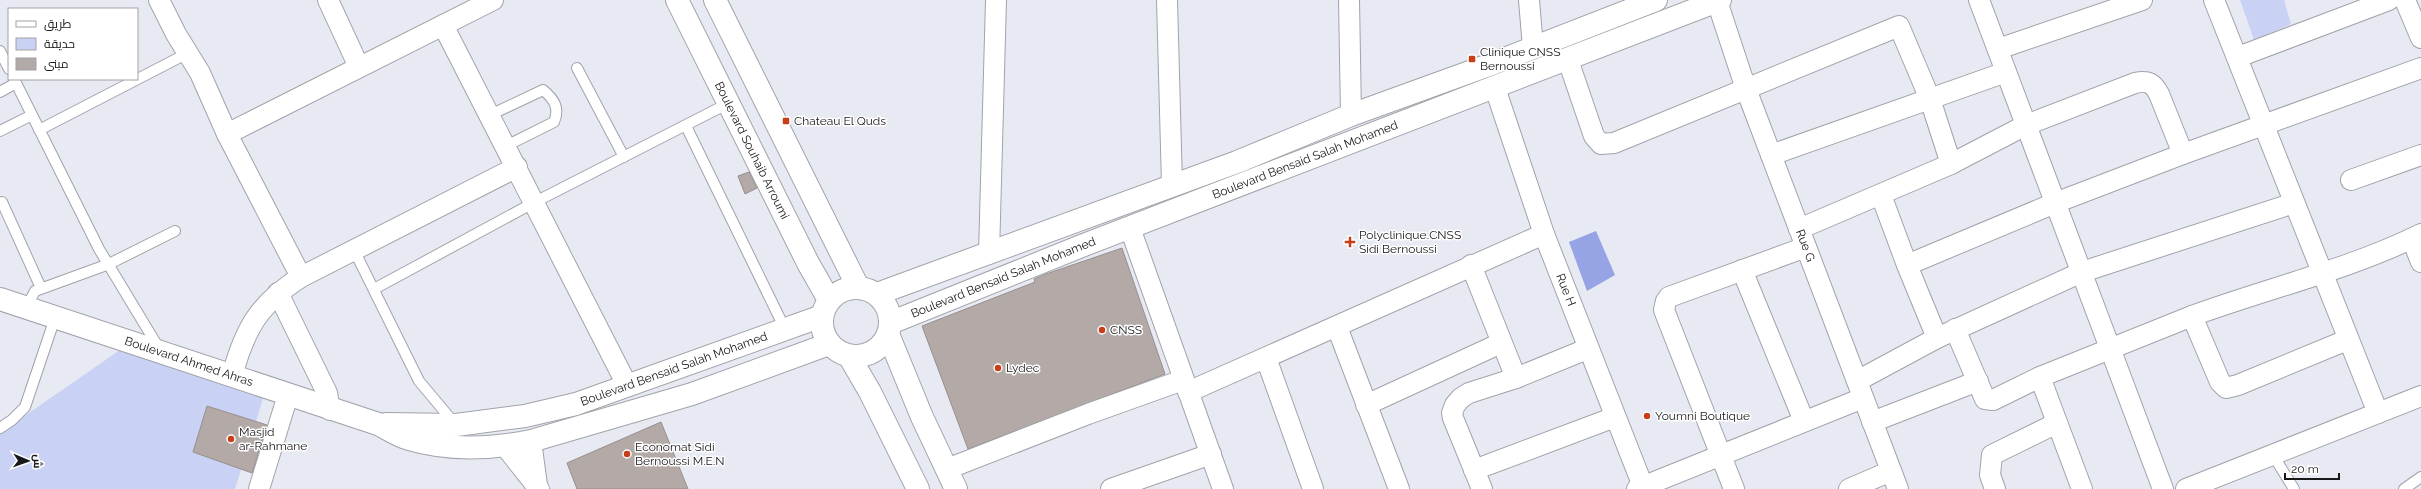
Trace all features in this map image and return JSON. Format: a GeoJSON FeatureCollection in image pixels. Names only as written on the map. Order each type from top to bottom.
{"type":"FeatureCollection","features":[{"type":"Feature","properties":{"kind":"street"},"geometry":{"type":"LineString","coordinates":[[159,0],[200,73],[227,134],[301,277]]}},
{"type":"Feature","properties":{"kind":"street","name":"Boulevard Souhaib Arroumi"},"geometry":{"type":"LineString","coordinates":[[677,0],[808,264],[825,308]]}},
{"type":"Feature","properties":{"kind":"street"},"geometry":{"type":"LineString","coordinates":[[716,0],[868,291],[887,307],[889,328],[922,417],[956,489]]}},
{"type":"Feature","properties":{"kind":"street"},"geometry":{"type":"LineString","coordinates":[[989,254],[996,0]]}},
{"type":"Feature","properties":{"kind":"street"},"geometry":{"type":"LineString","coordinates":[[1167,0],[1172,185]]}},
{"type":"Feature","properties":{"kind":"street"},"geometry":{"type":"LineString","coordinates":[[1349,0],[1351,115]]}},
{"type":"Feature","properties":{"kind":"street"},"geometry":{"type":"LineString","coordinates":[[1529,0],[1533,48]]}},
{"type":"Feature","properties":{"kind":"street","name":"Boulevard Bensaid Salah Mohamed"},"geometry":{"type":"LineString","coordinates":[[868,291],[989,254],[1237,162],[1351,115],[1533,48],[1656,0]]}},
{"type":"Feature","properties":{"kind":"street"},"geometry":{"type":"LineString","coordinates":[[1979,0],[2163,489]]}},
{"type":"Feature","properties":{"kind":"street"},"geometry":{"type":"LineString","coordinates":[[1998,49],[2142,0]]}},
{"type":"Feature","properties":{"kind":"street"},"geometry":{"type":"LineString","coordinates":[[2214,0],[2238,56],[2347,340],[2378,413]]}},
{"type":"Feature","properties":{"kind":"street"},"geometry":{"type":"LineString","coordinates":[[2238,56],[2389,0]]}},
{"type":"Feature","properties":{"kind":"street"},"geometry":{"type":"LineString","coordinates":[[2405,0],[2421,38]]}},
{"type":"Feature","properties":{"kind":"street"},"geometry":{"type":"LineString","coordinates":[[332,1],[359,67]]}},
{"type":"Feature","properties":{"kind":"street","name":"Boulevard Bensaid Salah Mohamed"},"geometry":{"type":"LineString","coordinates":[[889,328],[1130,228],[1718,1]]}},
{"type":"Feature","properties":{"kind":"street","name":"Rue G"},"geometry":{"type":"LineString","coordinates":[[1718,1],[1746,89],[1894,480]]}},
{"type":"Feature","properties":{"kind":"street"},"geometry":{"type":"LineString","coordinates":[[227,134],[443,25],[484,2]]}},
{"type":"Feature","properties":{"kind":"street"},"geometry":{"type":"LineString","coordinates":[[443,25],[535,202],[627,385]]}},
{"type":"Feature","properties":{"kind":"street"},"geometry":{"type":"LineString","coordinates":[[1568,60],[1594,136],[1601,144],[1614,142],[1899,26],[1930,99],[1951,164]]}},
{"type":"Feature","properties":{"kind":"street"},"geometry":{"type":"LineString","coordinates":[[1907,264],[2183,154],[2421,68]]}},
{"type":"Feature","properties":{"kind":"street"},"geometry":{"type":"LineString","coordinates":[[1771,155],[2006,72]]}},
{"type":"Feature","properties":{"kind":"street"},"geometry":{"type":"LineString","coordinates":[[1734,489],[1664,310],[1664,305],[1669,297],[1742,270],[1882,195],[1951,164],[2026,125],[2144,81],[2154,85],[2159,94],[2183,154]]}},
{"type":"Feature","properties":{"kind":"street","name":"Rue H"},"geometry":{"type":"LineString","coordinates":[[1495,88],[1544,234],[1641,488]]}},
{"type":"Feature","properties":{"kind":"street"},"geometry":{"type":"LineString","coordinates":[[2351,180],[2421,155]]}},
{"type":"Feature","properties":{"kind":"street"},"geometry":{"type":"LineString","coordinates":[[232,376],[240,347],[258,313],[278,293],[301,277],[517,168]]}},
{"type":"Feature","properties":{"kind":"street"},"geometry":{"type":"LineString","coordinates":[[1882,195],[1907,264],[1937,338]]}},
{"type":"Feature","properties":{"kind":"street"},"geometry":{"type":"LineString","coordinates":[[1641,488],[1804,421],[1860,389],[1937,338],[2082,272],[2294,203]]}},
{"type":"Feature","properties":{"kind":"street"},"geometry":{"type":"LineString","coordinates":[[1130,228],[1185,386],[1223,489]]}},
{"type":"Feature","properties":{"kind":"street"},"geometry":{"type":"LineString","coordinates":[[947,469],[1088,414],[1185,386],[1266,358],[1471,265],[1544,234]]}},
{"type":"Feature","properties":{"kind":"street"},"geometry":{"type":"LineString","coordinates":[[1955,329],[1985,399],[1993,400],[2040,377],[2192,316],[2238,299],[2322,275],[2416,237],[2421,262]]}},
{"type":"Feature","properties":{"kind":"street"},"geometry":{"type":"LineString","coordinates":[[1471,265],[1516,378]]}},
{"type":"Feature","properties":{"kind":"street"},"geometry":{"type":"LineString","coordinates":[[1742,270],[1804,421]]}},
{"type":"Feature","properties":{"kind":"street"},"geometry":{"type":"LineString","coordinates":[[868,291],[842,290],[825,308],[823,333],[829,344],[849,356],[866,355],[880,347],[889,328]]}},
{"type":"Feature","properties":{"kind":"street"},"geometry":{"type":"LineString","coordinates":[[278,293],[327,393],[330,410]]}},
{"type":"Feature","properties":{"kind":"street","name":"Boulevard Ahmed Ahras"},"geometry":{"type":"LineString","coordinates":[[0,299],[330,410],[378,424],[408,439],[438,446],[469,448],[505,446],[531,441]]}},
{"type":"Feature","properties":{"kind":"street","name":"Boulevard Bensaid Salah Mohamed"},"geometry":{"type":"LineString","coordinates":[[525,416],[576,404],[786,329],[825,308]]}},
{"type":"Feature","properties":{"kind":"street"},"geometry":{"type":"LineString","coordinates":[[2192,316],[2220,382],[2226,388],[2347,340]]}},
{"type":"Feature","properties":{"kind":"street"},"geometry":{"type":"LineString","coordinates":[[1337,327],[1399,489]]}},
{"type":"Feature","properties":{"kind":"street"},"geometry":{"type":"LineString","coordinates":[[1366,405],[1501,343]]}},
{"type":"Feature","properties":{"kind":"street","name":"Boulevard Bensaid Salah Mohamed"},"geometry":{"type":"LineString","coordinates":[[531,441],[692,394],[829,344]]}},
{"type":"Feature","properties":{"kind":"street"},"geometry":{"type":"LineString","coordinates":[[1482,489],[1453,418],[1453,408],[1460,398],[1469,393],[1516,378],[1588,349]]}},
{"type":"Feature","properties":{"kind":"street"},"geometry":{"type":"LineString","coordinates":[[849,356],[870,392],[918,489]]}},
{"type":"Feature","properties":{"kind":"street"},"geometry":{"type":"LineString","coordinates":[[1266,358],[1311,488]]}},
{"type":"Feature","properties":{"kind":"street"},"geometry":{"type":"LineString","coordinates":[[2040,377],[2082,489]]}},
{"type":"Feature","properties":{"kind":"street"},"geometry":{"type":"LineString","coordinates":[[1872,422],[1978,381]]}},
{"type":"Feature","properties":{"kind":"street"},"geometry":{"type":"LineString","coordinates":[[259,489],[288,395]]}},
{"type":"Feature","properties":{"kind":"street"},"geometry":{"type":"LineString","coordinates":[[2186,489],[2421,396]]}},
{"type":"Feature","properties":{"kind":"street"},"geometry":{"type":"LineString","coordinates":[[525,416],[531,441],[538,487]]}},
{"type":"Feature","properties":{"kind":"street","name":"Boulevard Ahmed Ahras"},"geometry":{"type":"LineString","coordinates":[[378,424],[456,426],[525,416]]}},
{"type":"Feature","properties":{"kind":"street"},"geometry":{"type":"LineString","coordinates":[[1474,470],[1615,417]]}},
{"type":"Feature","properties":{"kind":"street"},"geometry":{"type":"LineString","coordinates":[[498,421],[505,446],[538,487]]}},
{"type":"Feature","properties":{"kind":"street"},"geometry":{"type":"LineString","coordinates":[[1994,489],[1990,475],[1992,455],[2057,423]]}},
{"type":"Feature","properties":{"kind":"street"},"geometry":{"type":"LineString","coordinates":[[1111,489],[1211,454]]}},
{"type":"Feature","properties":{"kind":"street"},"geometry":{"type":"LineString","coordinates":[[1849,489],[1894,480]]}},
{"type":"Feature","properties":{"kind":"lane"},"geometry":{"type":"LineString","coordinates":[[0,51],[8,67]]}},
{"type":"Feature","properties":{"kind":"lane"},"geometry":{"type":"LineString","coordinates":[[138,79],[188,53]]}},
{"type":"Feature","properties":{"kind":"lane"},"geometry":{"type":"LineString","coordinates":[[577,68],[624,156]]}},
{"type":"Feature","properties":{"kind":"lane"},"geometry":{"type":"LineString","coordinates":[[39,130],[136,80]]}},
{"type":"Feature","properties":{"kind":"lane"},"geometry":{"type":"LineString","coordinates":[[0,92],[15,81],[108,264],[161,352]]}},
{"type":"Feature","properties":{"kind":"lane"},"geometry":{"type":"LineString","coordinates":[[490,115],[543,90],[554,102],[557,109],[554,122],[506,146]]}},
{"type":"Feature","properties":{"kind":"lane"},"geometry":{"type":"LineString","coordinates":[[374,289],[535,202],[729,103]]}},
{"type":"Feature","properties":{"kind":"lane"},"geometry":{"type":"LineString","coordinates":[[0,131],[32,115]]}},
{"type":"Feature","properties":{"kind":"lane"},"geometry":{"type":"LineString","coordinates":[[686,126],[786,329]]}},
{"type":"Feature","properties":{"kind":"lane"},"geometry":{"type":"LineString","coordinates":[[2,202],[41,288]]}},
{"type":"Feature","properties":{"kind":"lane"},"geometry":{"type":"LineString","coordinates":[[26,308],[35,291],[108,264],[175,231]]}},
{"type":"Feature","properties":{"kind":"lane"},"geometry":{"type":"LineString","coordinates":[[354,250],[419,381],[456,426]]}},
{"type":"Feature","properties":{"kind":"lane"},"geometry":{"type":"LineString","coordinates":[[0,428],[12,420],[25,407],[55,318]]}},
{"type":"Feature","properties":{"kind":"lane"},"geometry":{"type":"LineString","coordinates":[[2273,455],[2294,489]]}},
{"type":"Feature","properties":{"kind":"lane"},"geometry":{"type":"LineString","coordinates":[[2404,489],[2421,478]]}},
{"type":"Feature","properties":{"kind":"green space"},"geometry":{"type":"Polygon","coordinates":[[[2240,0],[2284,0],[2291,24],[2254,40],[2240,0]]]}},
{"type":"Feature","properties":{"kind":"green space"},"geometry":{"type":"Polygon","coordinates":[[[130,343],[266,389],[235,489],[0,489],[0,433],[130,343]]]}},
{"type":"Feature","properties":{"kind":"shaded area"},"geometry":{"type":"Polygon","coordinates":[[[1596,231],[1615,275],[1587,291],[1569,242],[1596,231]]]}},
{"type":"Feature","properties":{"kind":"building"},"geometry":{"type":"Polygon","coordinates":[[[749,172],[757,188],[745,194],[738,176],[749,172]]]}},
{"type":"Feature","properties":{"kind":"building"},"geometry":{"type":"Polygon","coordinates":[[[1122,248],[1165,374],[968,449],[922,326],[1035,282],[1034,279],[1046,274],[1122,248]]]}},
{"type":"Feature","properties":{"kind":"building","name":"Masjid ar-Rahmane"},"geometry":{"type":"Polygon","coordinates":[[[207,406],[267,425],[252,473],[193,452],[207,406]]]}},
{"type":"Feature","properties":{"kind":"building"},"geometry":{"type":"Polygon","coordinates":[[[661,422],[688,489],[577,489],[567,463],[661,422]]]}},
{"type":"Feature","properties":{"kind":"place","name":"Clinique CNSS Bernoussi"},"geometry":{"type":"Point","coordinates":[1472,59]}},
{"type":"Feature","properties":{"kind":"place","name":"Chateau El Quds"},"geometry":{"type":"Point","coordinates":[786,121]}},
{"type":"Feature","properties":{"kind":"place","name":"Polyclinique ِCNSS Sidi Bernoussi"},"geometry":{"type":"Point","coordinates":[1350,242]}},
{"type":"Feature","properties":{"kind":"place","name":"CNSS"},"geometry":{"type":"Point","coordinates":[1102,330]}},
{"type":"Feature","properties":{"kind":"place","name":"Lydec"},"geometry":{"type":"Point","coordinates":[998,368]}},
{"type":"Feature","properties":{"kind":"place","name":"Youmni Boutique"},"geometry":{"type":"Point","coordinates":[1647,416]}},
{"type":"Feature","properties":{"kind":"place","name":"Masjid ar-Rahmane"},"geometry":{"type":"Point","coordinates":[231,439]}},
{"type":"Feature","properties":{"kind":"place","name":"Economat Sidi Bernoussi M.E.N"},"geometry":{"type":"Point","coordinates":[627,454]}}]}
